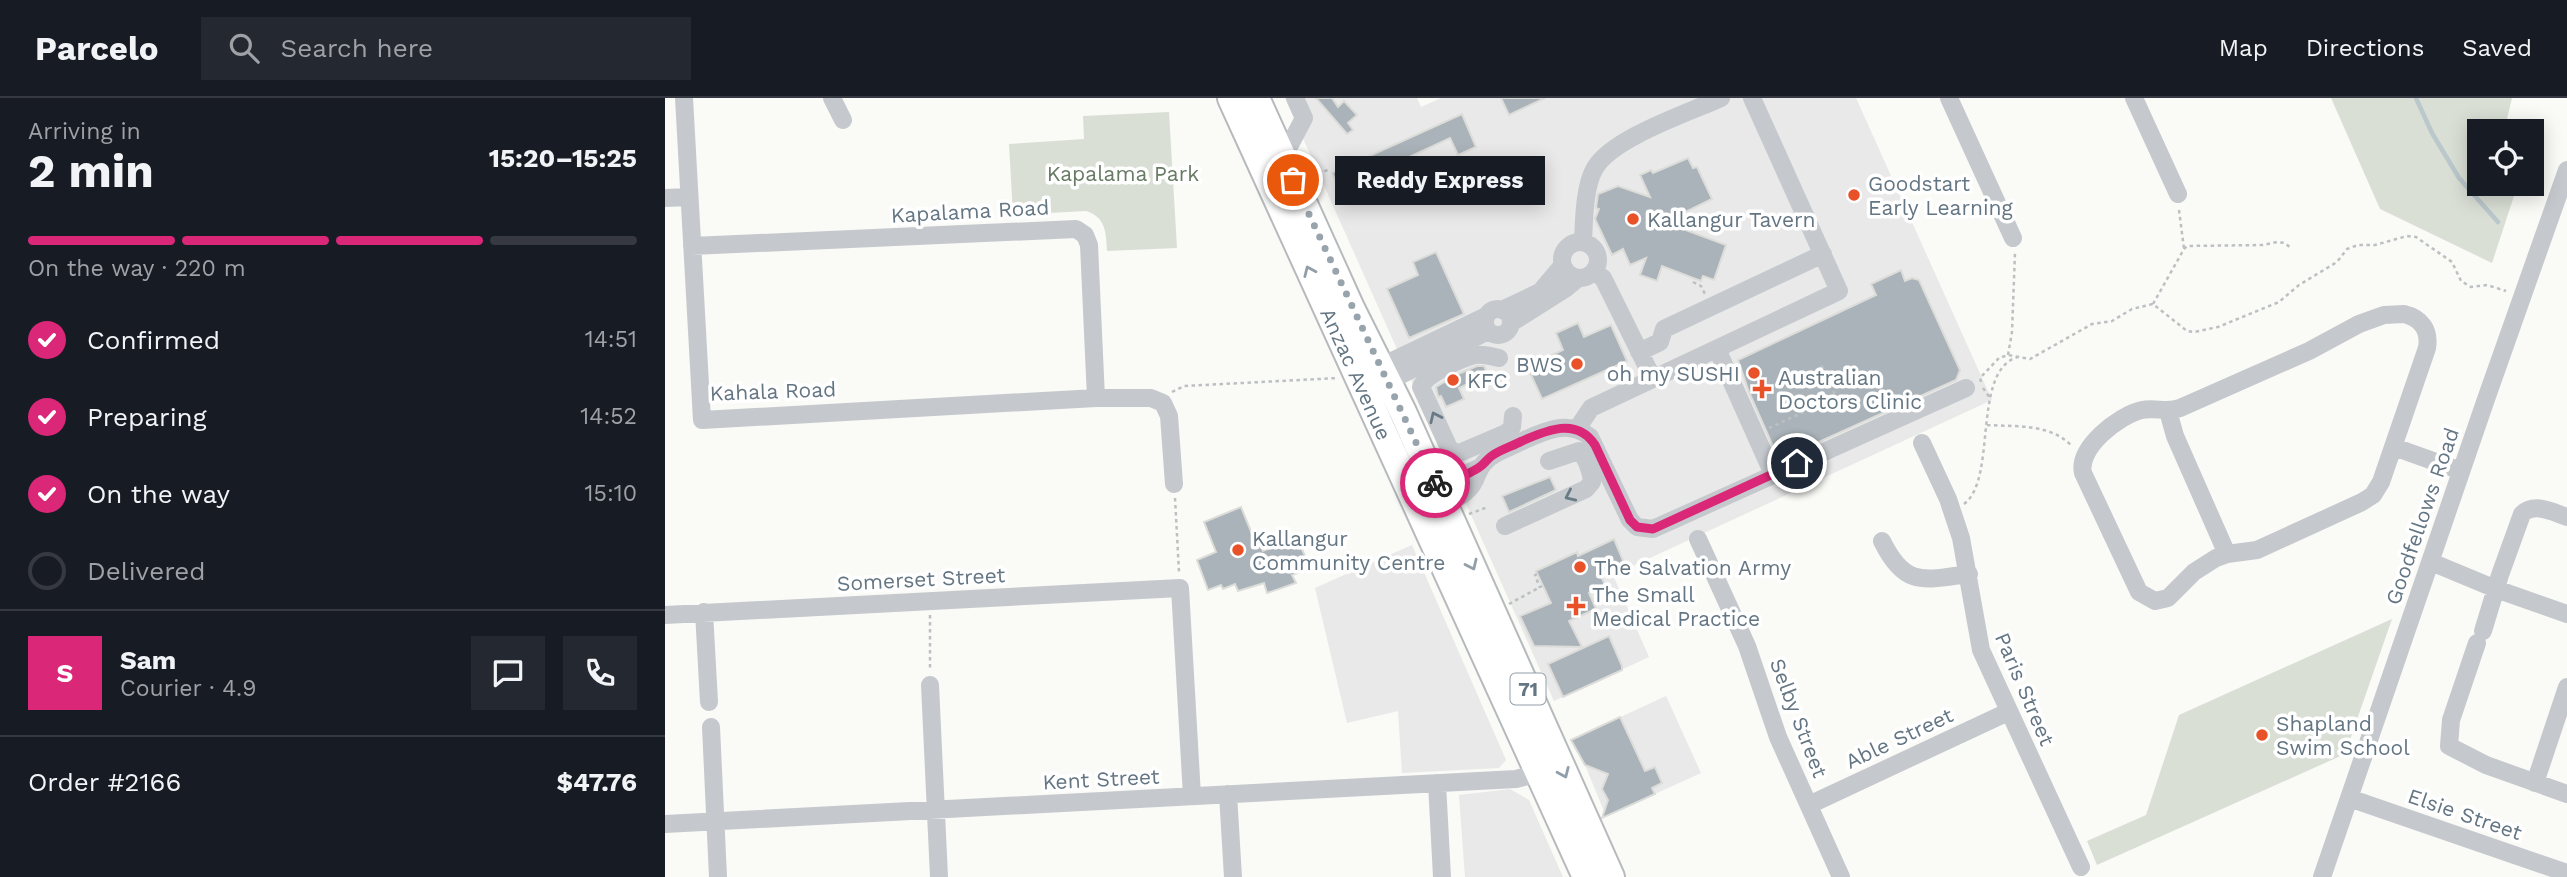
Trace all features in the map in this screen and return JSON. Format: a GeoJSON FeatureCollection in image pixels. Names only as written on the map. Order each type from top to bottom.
{"type":"FeatureCollection","features":[{"type":"Feature","properties":{"kind":"highway","name":"Anzac Avenue"},"geometry":{"type":"LineString","coordinates":[[1231,98],[1367,379],[1418,509],[1586,877]]}},
{"type":"Feature","properties":{"kind":"highway","name":"Anzac Avenue"},"geometry":{"type":"LineString","coordinates":[[1256,98],[1351,308],[1367,379],[1441,496],[1611,877]]}},
{"type":"Feature","properties":{"kind":"street","name":"Kahala Road"},"geometry":{"type":"LineString","coordinates":[[684,98],[702,420],[1096,398],[1151,398],[1163,403]]}},
{"type":"Feature","properties":{"kind":"street"},"geometry":{"type":"LineString","coordinates":[[832,98],[843,120]]}},
{"type":"Feature","properties":{"kind":"street"},"geometry":{"type":"LineString","coordinates":[[1283,158],[1304,118],[1295,98]]}},
{"type":"Feature","properties":{"kind":"street"},"geometry":{"type":"LineString","coordinates":[[1583,242],[1584,215],[1593,170],[1604,156],[1620,144],[1721,98]]}},
{"type":"Feature","properties":{"kind":"street"},"geometry":{"type":"LineString","coordinates":[[1577,429],[1591,408],[1839,291],[1752,98]]}},
{"type":"Feature","properties":{"kind":"street"},"geometry":{"type":"LineString","coordinates":[[1949,98],[2013,238]]}},
{"type":"Feature","properties":{"kind":"street"},"geometry":{"type":"LineString","coordinates":[[2134,98],[2178,194]]}},
{"type":"Feature","properties":{"kind":"street","name":"Goodfellows Road"},"geometry":{"type":"LineString","coordinates":[[2322,877],[2567,170]]}},
{"type":"Feature","properties":{"kind":"street"},"geometry":{"type":"LineString","coordinates":[[665,198],[689,197]]}},
{"type":"Feature","properties":{"kind":"street","name":"Kapalama Road"},"geometry":{"type":"LineString","coordinates":[[692,246],[1076,229],[1085,235],[1089,245],[1096,398]]}},
{"type":"Feature","properties":{"kind":"street"},"geometry":{"type":"LineString","coordinates":[[1367,379],[1565,289],[1586,275],[1598,262],[1596,251],[1583,242],[1566,248],[1562,266],[1568,275],[1586,275],[1603,278],[1653,379]]}},
{"type":"Feature","properties":{"kind":"street"},"geometry":{"type":"LineString","coordinates":[[1639,352],[1660,342],[1664,328],[1823,254]]}},
{"type":"Feature","properties":{"kind":"street"},"geometry":{"type":"LineString","coordinates":[[1497,320],[1540,292],[1562,266]]}},
{"type":"Feature","properties":{"kind":"street"},"geometry":{"type":"LineString","coordinates":[[2404,314],[2412,316],[2424,326],[2428,341],[2394,447],[2381,482],[2368,499],[2257,550],[2227,554],[2199,568],[2168,598],[2155,600],[2144,596],[2135,585],[2083,473],[2083,457],[2089,447],[2125,416],[2146,409],[2168,411],[2232,387],[2376,317],[2404,314]]}},
{"type":"Feature","properties":{"kind":"street"},"geometry":{"type":"LineString","coordinates":[[1717,349],[1773,474]]}},
{"type":"Feature","properties":{"kind":"street"},"geometry":{"type":"LineString","coordinates":[[1499,358],[1482,355],[1471,357],[1427,377],[1421,387],[1449,448],[1457,454],[1506,433],[1512,427],[1513,416]]}},
{"type":"Feature","properties":{"kind":"street"},"geometry":{"type":"LineString","coordinates":[[1418,509],[1441,496],[1465,494],[1481,467],[1493,455],[1537,434],[1561,427],[1577,429],[1590,437],[1630,520],[1645,530],[1678,518],[1966,388]]}},
{"type":"Feature","properties":{"kind":"street"},"geometry":{"type":"LineString","coordinates":[[1163,403],[1169,416],[1174,484]]}},
{"type":"Feature","properties":{"kind":"street"},"geometry":{"type":"LineString","coordinates":[[2168,411],[2175,436],[2227,554]]}},
{"type":"Feature","properties":{"kind":"street","name":"Paris Street"},"geometry":{"type":"LineString","coordinates":[[1922,443],[1953,513],[1969,574],[1978,642],[2081,867]]}},
{"type":"Feature","properties":{"kind":"street"},"geometry":{"type":"LineString","coordinates":[[2394,447],[2461,471]]}},
{"type":"Feature","properties":{"kind":"street"},"geometry":{"type":"LineString","coordinates":[[1504,526],[1586,489],[1591,482],[1591,474],[1579,451],[1549,461]]}},
{"type":"Feature","properties":{"kind":"street"},"geometry":{"type":"LineString","coordinates":[[2567,517],[2539,508],[2525,511],[2520,517],[2451,720],[2449,746],[2475,761],[2567,794]]}},
{"type":"Feature","properties":{"kind":"street","name":"Selby Street"},"geometry":{"type":"LineString","coordinates":[[1698,538],[1747,646],[1772,721],[1839,877]]}},
{"type":"Feature","properties":{"kind":"street"},"geometry":{"type":"LineString","coordinates":[[1882,541],[1895,565],[1912,576],[1930,579],[1969,574]]}},
{"type":"Feature","properties":{"kind":"street"},"geometry":{"type":"LineString","coordinates":[[2431,562],[2567,614]]}},
{"type":"Feature","properties":{"kind":"street"},"geometry":{"type":"LineString","coordinates":[[1180,588],[1192,796]]}},
{"type":"Feature","properties":{"kind":"street","name":"Somerset Street"},"geometry":{"type":"LineString","coordinates":[[665,615],[1180,588]]}},
{"type":"Feature","properties":{"kind":"street"},"geometry":{"type":"LineString","coordinates":[[703,612],[709,702]]}},
{"type":"Feature","properties":{"kind":"street"},"geometry":{"type":"LineString","coordinates":[[930,685],[939,877]]}},
{"type":"Feature","properties":{"kind":"street"},"geometry":{"type":"LineString","coordinates":[[2535,783],[2567,687]]}},
{"type":"Feature","properties":{"kind":"street","name":"Able Street"},"geometry":{"type":"LineString","coordinates":[[1809,805],[2008,712]]}},
{"type":"Feature","properties":{"kind":"street"},"geometry":{"type":"LineString","coordinates":[[711,727],[718,877]]}},
{"type":"Feature","properties":{"kind":"street","name":"Kent Street"},"geometry":{"type":"LineString","coordinates":[[665,824],[1516,779],[1539,773]]}},
{"type":"Feature","properties":{"kind":"street"},"geometry":{"type":"LineString","coordinates":[[1437,783],[1442,877]]}},
{"type":"Feature","properties":{"kind":"street"},"geometry":{"type":"LineString","coordinates":[[1228,794],[1233,877]]}},
{"type":"Feature","properties":{"kind":"street","name":"Elsie Street"},"geometry":{"type":"LineString","coordinates":[[2349,798],[2567,873]]}},
{"type":"Feature","properties":{"kind":"path"},"geometry":{"type":"LineString","coordinates":[[1309,180],[1329,169]]}},
{"type":"Feature","properties":{"kind":"path"},"geometry":{"type":"LineString","coordinates":[[1990,398],[1981,386],[1980,378],[1999,358],[2008,355],[2030,359],[2092,324],[2112,321],[2132,309],[2153,304],[2183,249],[2178,194]]}},
{"type":"Feature","properties":{"kind":"path"},"geometry":{"type":"LineString","coordinates":[[2153,304],[2187,331],[2218,327],[2279,302],[2299,285],[2337,262],[2347,249],[2407,236],[2416,237],[2452,262],[2461,281],[2471,287],[2487,285],[2506,291]]}},
{"type":"Feature","properties":{"kind":"path"},"geometry":{"type":"LineString","coordinates":[[2008,355],[2016,258],[2013,238]]}},
{"type":"Feature","properties":{"kind":"path"},"geometry":{"type":"LineString","coordinates":[[2183,249],[2193,245],[2263,245],[2277,242],[2285,243],[2292,249]]}},
{"type":"Feature","properties":{"kind":"path"},"geometry":{"type":"LineString","coordinates":[[1953,513],[1971,500],[1976,491],[1990,398],[2000,372],[2011,359],[2019,357]]}},
{"type":"Feature","properties":{"kind":"path"},"geometry":{"type":"LineString","coordinates":[[1774,426],[1836,397],[1820,362]]}},
{"type":"Feature","properties":{"kind":"path"},"geometry":{"type":"LineString","coordinates":[[1163,403],[1172,392],[1184,386],[1367,379]]}},
{"type":"Feature","properties":{"kind":"path"},"geometry":{"type":"LineString","coordinates":[[1987,425],[2019,425],[2057,433],[2083,457]]}},
{"type":"Feature","properties":{"kind":"path"},"geometry":{"type":"LineString","coordinates":[[1174,484],[1180,588]]}},
{"type":"Feature","properties":{"kind":"path"},"geometry":{"type":"LineString","coordinates":[[1478,510],[1488,507]]}},
{"type":"Feature","properties":{"kind":"path"},"geometry":{"type":"LineString","coordinates":[[1509,604],[1541,587],[1535,575],[1537,574]]}},
{"type":"Feature","properties":{"kind":"path"},"geometry":{"type":"LineString","coordinates":[[930,612],[930,685]]}},
{"type":"Feature","properties":{"kind":"shaded area"},"geometry":{"type":"Polygon","coordinates":[[[1285,98],[1417,98],[1421,107],[1441,98],[1856,98],[1992,400],[1613,575],[1649,657],[1554,701],[1285,98]]]}},
{"type":"Feature","properties":{"kind":"shaded area"},"geometry":{"type":"Polygon","coordinates":[[[1412,545],[1506,760],[1499,768],[1402,773],[1398,711],[1347,723],[1315,588],[1412,545]]]}},
{"type":"Feature","properties":{"kind":"shaded area"},"geometry":{"type":"Polygon","coordinates":[[[1666,696],[1701,773],[1606,816],[1585,765],[1571,740],[1666,696]]]}},
{"type":"Feature","properties":{"kind":"shaded area"},"geometry":{"type":"Polygon","coordinates":[[[1510,789],[1529,800],[1563,877],[1465,877],[1459,795],[1510,789]]]}},
{"type":"Feature","properties":{"kind":"green space"},"geometry":{"type":"Polygon","coordinates":[[[2331,98],[2512,98],[2507,119],[2467,119],[2467,196],[2514,196],[2492,263],[2380,209],[2331,98]]]}},
{"type":"Feature","properties":{"kind":"green space","name":"Kapalama Park"},"geometry":{"type":"Polygon","coordinates":[[[1169,112],[1177,248],[1107,251],[1101,222],[1098,217],[1086,211],[1013,215],[1009,144],[1084,139],[1083,116],[1169,112]]]}},
{"type":"Feature","properties":{"kind":"green space","name":"Shapland Swim School"},"geometry":{"type":"Polygon","coordinates":[[[2392,619],[2345,754],[2097,865],[2087,841],[2146,815],[2179,715],[2392,619]]]}},
{"type":"Feature","properties":{"kind":"building"},"geometry":{"type":"Polygon","coordinates":[[[1316,98],[1332,98],[1338,107],[1344,101],[1357,115],[1348,123],[1353,130],[1347,134],[1316,98]]]}},
{"type":"Feature","properties":{"kind":"building"},"geometry":{"type":"Polygon","coordinates":[[[1501,98],[1545,98],[1509,115],[1501,98]]]}},
{"type":"Feature","properties":{"kind":"building"},"geometry":{"type":"Polygon","coordinates":[[[1462,114],[1476,147],[1458,155],[1450,138],[1394,164],[1399,175],[1344,200],[1332,173],[1462,114]]]}},
{"type":"Feature","properties":{"kind":"building","name":"Kallangur Tavern"},"geometry":{"type":"Polygon","coordinates":[[[1688,158],[1693,168],[1697,167],[1712,199],[1679,215],[1683,229],[1726,245],[1714,280],[1703,276],[1701,281],[1662,266],[1657,281],[1640,275],[1646,258],[1630,265],[1623,249],[1612,255],[1595,219],[1599,209],[1596,208],[1598,194],[1618,186],[1650,197],[1640,175],[1651,170],[1653,173],[1688,158]]]}},
{"type":"Feature","properties":{"kind":"building"},"geometry":{"type":"Polygon","coordinates":[[[1436,252],[1464,314],[1409,338],[1387,289],[1418,275],[1413,262],[1436,252]]]}},
{"type":"Feature","properties":{"kind":"building"},"geometry":{"type":"Polygon","coordinates":[[[1901,270],[1905,281],[1912,278],[1919,280],[1960,370],[1956,380],[1779,460],[1738,360],[1876,295],[1871,284],[1901,270]]]}},
{"type":"Feature","properties":{"kind":"building","name":"BWS"},"geometry":{"type":"Polygon","coordinates":[[[1578,323],[1584,337],[1611,325],[1627,361],[1542,399],[1527,366],[1563,350],[1556,333],[1578,323]]]}},
{"type":"Feature","properties":{"kind":"building","name":"KFC"},"geometry":{"type":"Polygon","coordinates":[[[1477,366],[1484,366],[1487,373],[1459,388],[1464,399],[1446,407],[1441,396],[1438,397],[1436,387],[1477,366]]]}},
{"type":"Feature","properties":{"kind":"building"},"geometry":{"type":"Polygon","coordinates":[[[1550,477],[1556,490],[1509,512],[1502,496],[1550,477]]]}},
{"type":"Feature","properties":{"kind":"building","name":"Kallangur Community Centre"},"geometry":{"type":"Polygon","coordinates":[[[1241,507],[1252,534],[1256,533],[1263,551],[1294,538],[1298,549],[1301,547],[1306,558],[1302,560],[1306,570],[1292,575],[1296,583],[1267,593],[1264,583],[1238,591],[1235,584],[1223,589],[1221,585],[1208,590],[1197,560],[1216,552],[1204,522],[1241,507]]]}},
{"type":"Feature","properties":{"kind":"building"},"geometry":{"type":"Polygon","coordinates":[[[1614,539],[1624,563],[1600,574],[1605,585],[1589,593],[1596,609],[1569,621],[1582,647],[1534,646],[1520,616],[1551,603],[1536,571],[1614,539]]]}},
{"type":"Feature","properties":{"kind":"building"},"geometry":{"type":"Polygon","coordinates":[[[1609,636],[1622,670],[1563,697],[1548,664],[1609,636]]]}},
{"type":"Feature","properties":{"kind":"building"},"geometry":{"type":"Polygon","coordinates":[[[1620,717],[1645,771],[1655,767],[1662,783],[1652,788],[1655,794],[1602,818],[1608,800],[1602,789],[1608,774],[1585,765],[1571,740],[1620,717]]]}},
{"type":"Feature","properties":{"kind":"waterway"},"geometry":{"type":"LineString","coordinates":[[2416,98],[2432,133],[2459,178],[2498,222]]}},
{"type":"Feature","properties":{"kind":"way so far"},"geometry":{"type":"LineString","coordinates":[[1293,180],[1435,483]]}},
{"type":"Feature","properties":{"kind":"place","name":"Reddy Express"},"geometry":{"type":"Point","coordinates":[1293,180]}},
{"type":"Feature","properties":{"kind":"place","name":"Goodstart Early Learning"},"geometry":{"type":"Point","coordinates":[1854,195]}},
{"type":"Feature","properties":{"kind":"place","name":"Kallangur Tavern"},"geometry":{"type":"Point","coordinates":[1633,219]}},
{"type":"Feature","properties":{"kind":"place","name":"BWS"},"geometry":{"type":"Point","coordinates":[1577,364]}},
{"type":"Feature","properties":{"kind":"place","name":"oh my SUSHI"},"geometry":{"type":"Point","coordinates":[1754,373]}},
{"type":"Feature","properties":{"kind":"place","name":"KFC"},"geometry":{"type":"Point","coordinates":[1453,380]}},
{"type":"Feature","properties":{"kind":"place","name":"Australian Doctors Clinic"},"geometry":{"type":"Point","coordinates":[1762,389]}},
{"type":"Feature","properties":{"kind":"place","name":"Kallangur Community Centre"},"geometry":{"type":"Point","coordinates":[1238,550]}},
{"type":"Feature","properties":{"kind":"place","name":"The Salvation Army"},"geometry":{"type":"Point","coordinates":[1580,567]}},
{"type":"Feature","properties":{"kind":"place","name":"The Small Medical Practice"},"geometry":{"type":"Point","coordinates":[1576,606]}},
{"type":"Feature","properties":{"kind":"place","name":"Shapland Swim School"},"geometry":{"type":"Point","coordinates":[2262,735]}},
{"type":"Feature","properties":{"kind":"route"},"geometry":{"type":"LineString","coordinates":[[1435,483],[1438,490],[1481,467],[1493,455],[1537,434],[1561,427],[1577,429],[1590,437],[1595,445],[1630,520],[1645,530],[1678,518],[1797,463]]}}]}
